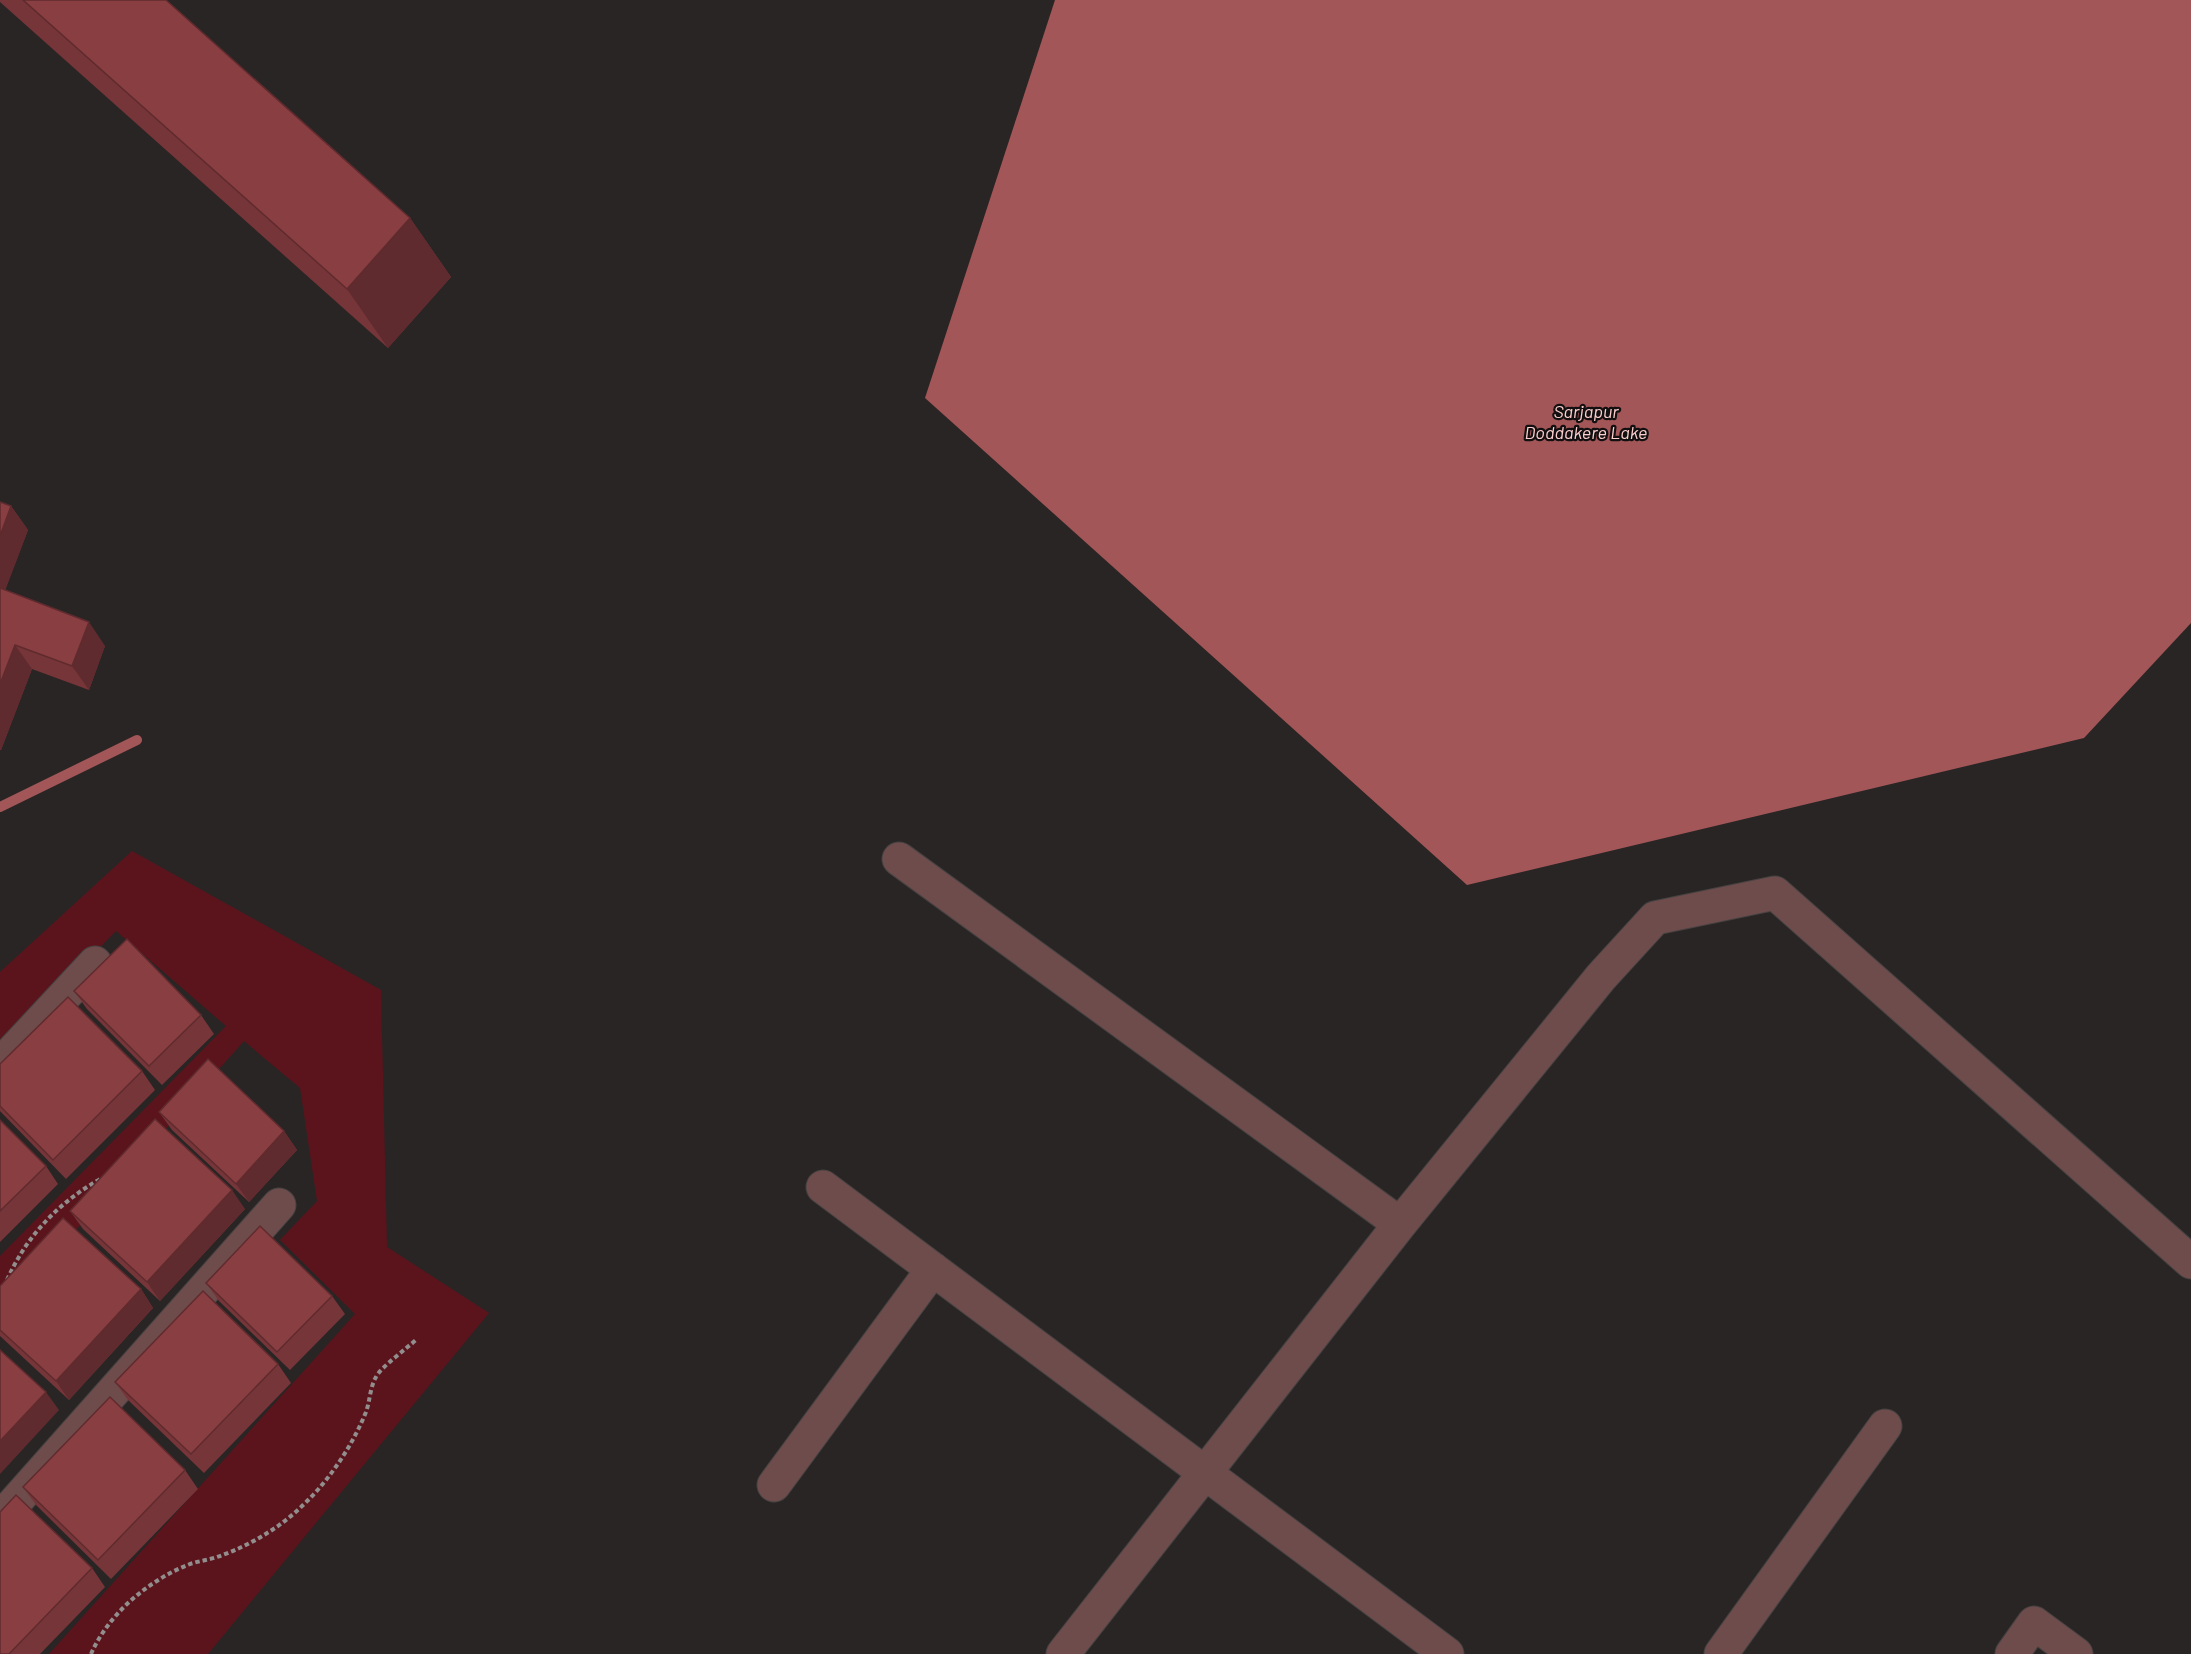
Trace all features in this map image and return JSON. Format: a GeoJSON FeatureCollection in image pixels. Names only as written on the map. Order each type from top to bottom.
{"type":"FeatureCollection","features":[{"type":"Feature","properties":{"kind":"street"},"geometry":{"type":"LineString","coordinates":[[899,859],[1400,1224]]}},
{"type":"Feature","properties":{"kind":"street"},"geometry":{"type":"LineString","coordinates":[[1062,1654],[1400,1224],[1601,977],[1655,918],[1775,893],[2191,1263]]}},
{"type":"Feature","properties":{"kind":"street"},"geometry":{"type":"LineString","coordinates":[[0,1065],[95,963]]}},
{"type":"Feature","properties":{"kind":"street"},"geometry":{"type":"LineString","coordinates":[[823,1187],[1447,1654]]}},
{"type":"Feature","properties":{"kind":"street"},"geometry":{"type":"LineString","coordinates":[[0,1520],[279,1205]]}},
{"type":"Feature","properties":{"kind":"street"},"geometry":{"type":"LineString","coordinates":[[774,1485],[933,1269]]}},
{"type":"Feature","properties":{"kind":"street"},"geometry":{"type":"LineString","coordinates":[[1721,1654],[1885,1426]]}},
{"type":"Feature","properties":{"kind":"street"},"geometry":{"type":"LineString","coordinates":[[2012,1654],[2034,1623],[2076,1654]]}},
{"type":"Feature","properties":{"kind":"path"},"geometry":{"type":"LineString","coordinates":[[4,1287],[15,1262],[47,1218],[66,1201],[107,1175]]}},
{"type":"Feature","properties":{"kind":"path"},"geometry":{"type":"LineString","coordinates":[[91,1654],[109,1624],[146,1588],[192,1563],[217,1557],[248,1543],[278,1526],[304,1504],[329,1476],[350,1445],[366,1411],[376,1375],[416,1340]]}},
{"type":"Feature","properties":{"kind":"shaded area"},"geometry":{"type":"Polygon","coordinates":[[[132,851],[381,990],[387,1247],[489,1313],[208,1654],[49,1654],[355,1314],[280,1240],[317,1201],[300,1088],[244,1041],[0,1315],[0,1256],[226,1026],[116,931],[0,1050],[0,972],[132,851]]]}},
{"type":"Feature","properties":{"kind":"water","name":"Sarjapur Doddakere Lake"},"geometry":{"type":"Polygon","coordinates":[[[1055,0],[2191,0],[2191,623],[2084,738],[1467,885],[925,398],[1055,0]]]}},
{"type":"Feature","properties":{"kind":"building"},"geometry":{"type":"Polygon","coordinates":[[[23,0],[166,0],[410,218],[347,289],[23,0]]]}},
{"type":"Feature","properties":{"kind":"building"},"geometry":{"type":"Polygon","coordinates":[[[0,502],[11,506],[0,536],[0,502]]]}},
{"type":"Feature","properties":{"kind":"building"},"geometry":{"type":"Polygon","coordinates":[[[0,588],[89,622],[72,666],[15,645],[0,684],[0,588]]]}},
{"type":"Feature","properties":{"kind":"building"},"geometry":{"type":"Polygon","coordinates":[[[127,939],[201,1015],[149,1066],[74,991],[127,939]]]}},
{"type":"Feature","properties":{"kind":"building"},"geometry":{"type":"Polygon","coordinates":[[[68,997],[142,1071],[53,1160],[0,1106],[0,1064],[68,997]]]}},
{"type":"Feature","properties":{"kind":"building"},"geometry":{"type":"Polygon","coordinates":[[[208,1059],[284,1131],[236,1184],[159,1112],[208,1059]]]}},
{"type":"Feature","properties":{"kind":"building"},"geometry":{"type":"Polygon","coordinates":[[[155,1119],[232,1190],[147,1282],[70,1211],[155,1119]]]}},
{"type":"Feature","properties":{"kind":"building"},"geometry":{"type":"Polygon","coordinates":[[[0,1120],[46,1166],[0,1211],[0,1120]]]}},
{"type":"Feature","properties":{"kind":"building"},"geometry":{"type":"Polygon","coordinates":[[[63,1218],[141,1289],[56,1381],[0,1330],[0,1286],[63,1218]]]}},
{"type":"Feature","properties":{"kind":"building"},"geometry":{"type":"Polygon","coordinates":[[[260,1226],[332,1296],[277,1352],[206,1283],[260,1226]]]}},
{"type":"Feature","properties":{"kind":"building"},"geometry":{"type":"Polygon","coordinates":[[[203,1291],[278,1364],[191,1454],[115,1382],[203,1291]]]}},
{"type":"Feature","properties":{"kind":"building"},"geometry":{"type":"Polygon","coordinates":[[[0,1350],[46,1392],[0,1441],[0,1350]]]}},
{"type":"Feature","properties":{"kind":"building"},"geometry":{"type":"Polygon","coordinates":[[[110,1397],[185,1470],[98,1560],[23,1487],[110,1397]]]}},
{"type":"Feature","properties":{"kind":"building"},"geometry":{"type":"Polygon","coordinates":[[[16,1495],[92,1568],[9,1654],[0,1654],[0,1512],[16,1495]]]}},
{"type":"Feature","properties":{"kind":"waterway"},"geometry":{"type":"LineString","coordinates":[[0,807],[137,740]]}}]}
